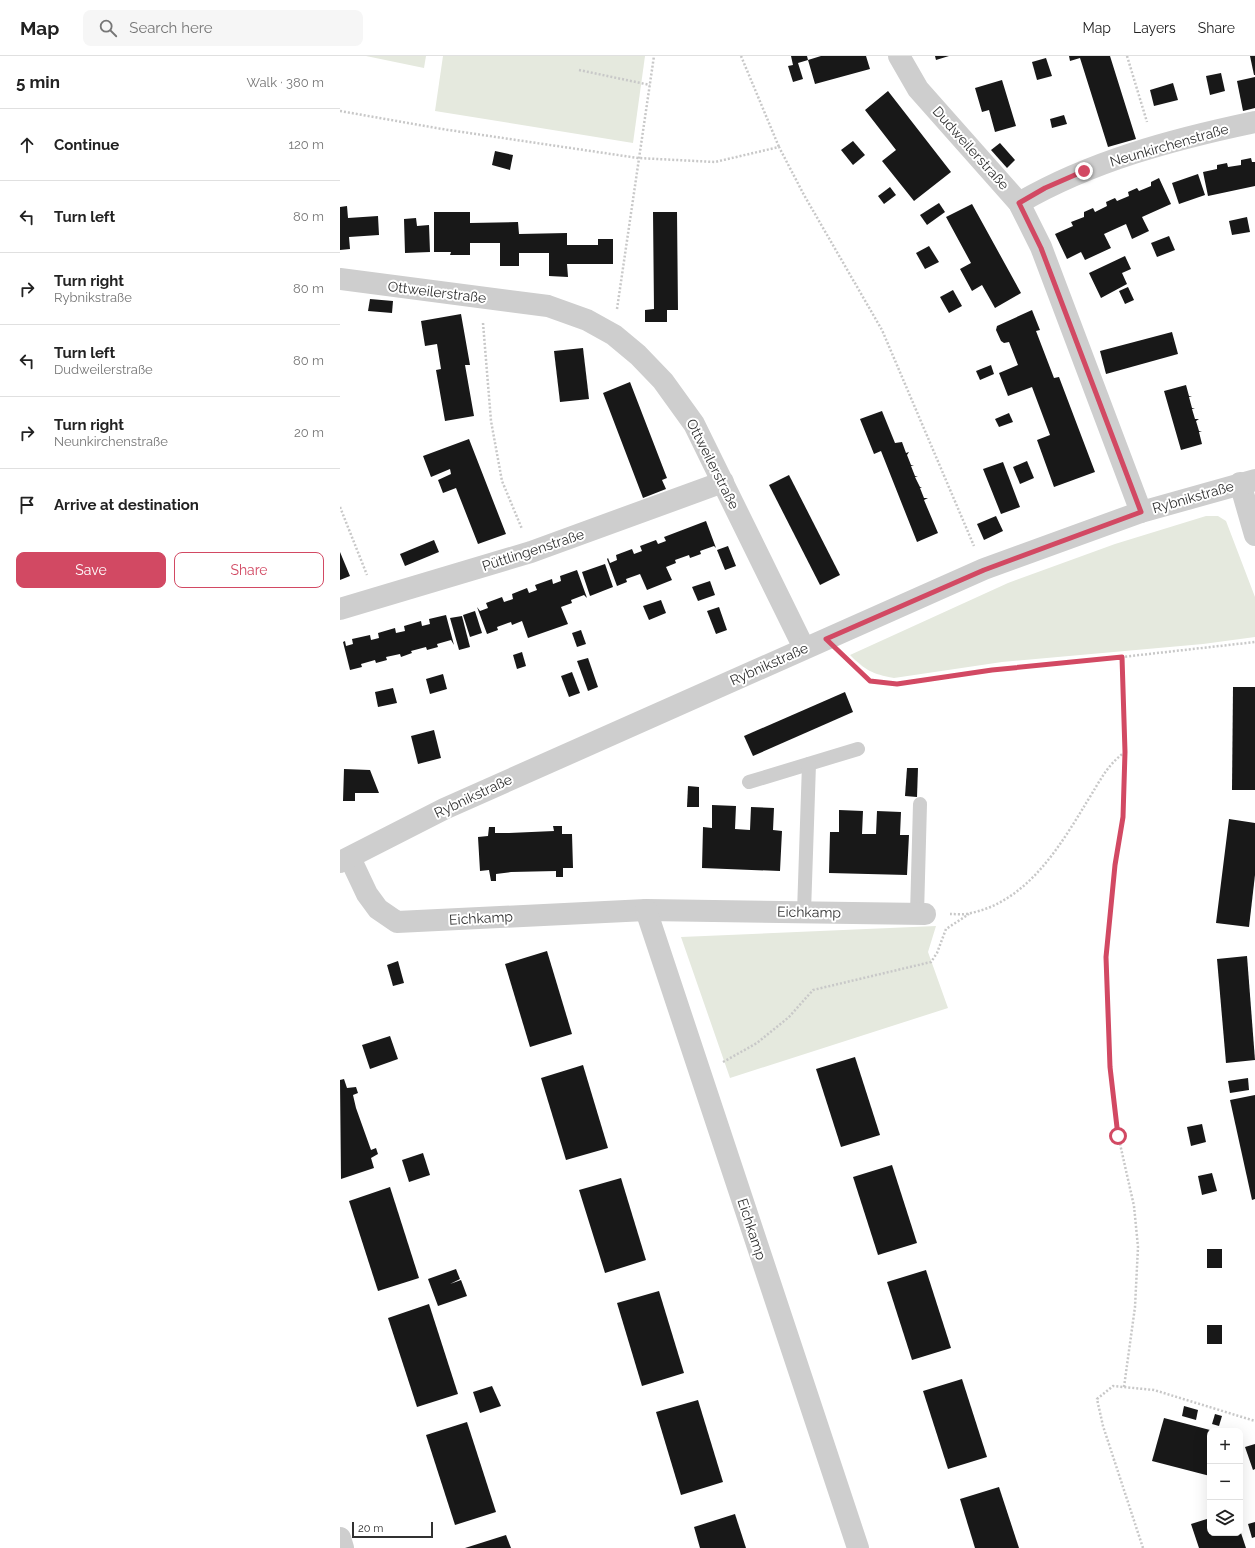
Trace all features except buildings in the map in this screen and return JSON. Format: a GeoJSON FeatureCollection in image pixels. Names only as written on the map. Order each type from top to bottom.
{"type":"FeatureCollection","features":[{"type":"Feature","properties":{"kind":"street","name":"Dudweilerstraße"},"geometry":{"type":"LineString","coordinates":[[899,56],[918,89],[1019,203],[1041,248],[1141,512]]}},
{"type":"Feature","properties":{"kind":"street","name":"Neunkirchenstraße"},"geometry":{"type":"LineString","coordinates":[[1019,203],[1045,188],[1084,171],[1154,148],[1219,130],[1255,122]]}},
{"type":"Feature","properties":{"kind":"street","name":"Ottweilerstraße"},"geometry":{"type":"LineString","coordinates":[[340,280],[548,306],[587,320],[614,335],[638,355],[663,381],[694,424],[804,648]]}},
{"type":"Feature","properties":{"kind":"street","name":"Püttlingenstraße"},"geometry":{"type":"LineString","coordinates":[[340,609],[531,552],[723,482]]}},
{"type":"Feature","properties":{"kind":"street","name":"Rybnikstraße"},"geometry":{"type":"LineString","coordinates":[[345,860],[444,809],[804,648],[984,570],[1141,512],[1247,482]]}},
{"type":"Feature","properties":{"kind":"street"},"geometry":{"type":"LineString","coordinates":[[1247,482],[1255,535]]}},
{"type":"Feature","properties":{"kind":"street","name":"Eichkamp"},"geometry":{"type":"LineString","coordinates":[[345,860],[378,909],[397,922],[646,910],[921,914]]}},
{"type":"Feature","properties":{"kind":"street","name":"Eichkamp"},"geometry":{"type":"LineString","coordinates":[[646,910],[858,1548]]}},
{"type":"Feature","properties":{"kind":"street"},"geometry":{"type":"LineString","coordinates":[[340,1538],[343,1548]]}},
{"type":"Feature","properties":{"kind":"lane"},"geometry":{"type":"LineString","coordinates":[[749,782],[858,749]]}},
{"type":"Feature","properties":{"kind":"lane"},"geometry":{"type":"LineString","coordinates":[[804,912],[809,764]]}},
{"type":"Feature","properties":{"kind":"lane"},"geometry":{"type":"LineString","coordinates":[[920,804],[921,914]]}},
{"type":"Feature","properties":{"kind":"path"},"geometry":{"type":"LineString","coordinates":[[614,335],[638,158],[654,56]]}},
{"type":"Feature","properties":{"kind":"path"},"geometry":{"type":"LineString","coordinates":[[741,56],[779,147],[804,195],[882,330],[984,570]]}},
{"type":"Feature","properties":{"kind":"path"},"geometry":{"type":"LineString","coordinates":[[1127,56],[1154,148]]}},
{"type":"Feature","properties":{"kind":"path"},"geometry":{"type":"LineString","coordinates":[[579,70],[650,85]]}},
{"type":"Feature","properties":{"kind":"path"},"geometry":{"type":"LineString","coordinates":[[340,111],[442,129],[638,158],[715,162],[779,147]]}},
{"type":"Feature","properties":{"kind":"path"},"geometry":{"type":"LineString","coordinates":[[481,297],[491,421],[502,481],[531,552]]}},
{"type":"Feature","properties":{"kind":"path"},"geometry":{"type":"LineString","coordinates":[[340,507],[376,598]]}},
{"type":"Feature","properties":{"kind":"path"},"geometry":{"type":"LineString","coordinates":[[826,639],[870,681],[897,684],[992,670],[1255,642]]}},
{"type":"Feature","properties":{"kind":"path"},"geometry":{"type":"LineString","coordinates":[[1122,657],[1125,752],[1123,817],[1115,865],[1106,957],[1110,1067],[1118,1136],[1134,1206],[1138,1247],[1135,1307],[1124,1387]]}},
{"type":"Feature","properties":{"kind":"path"},"geometry":{"type":"LineString","coordinates":[[720,1063],[757,1043],[788,1017],[813,990],[931,962],[937,953],[946,929],[970,914],[1002,901],[1022,888],[1042,868],[1068,833],[1112,761],[1125,752]]}},
{"type":"Feature","properties":{"kind":"path"},"geometry":{"type":"LineString","coordinates":[[921,914],[970,914]]}},
{"type":"Feature","properties":{"kind":"path"},"geometry":{"type":"LineString","coordinates":[[1143,1548],[1103,1426],[1097,1399],[1114,1386],[1154,1390],[1255,1421]]}},
{"type":"Feature","properties":{"kind":"shaded area"},"geometry":{"type":"Polygon","coordinates":[[[366,56],[426,56],[424,68],[366,56]]]}},
{"type":"Feature","properties":{"kind":"shaded area"},"geometry":{"type":"Polygon","coordinates":[[[443,56],[645,56],[633,143],[435,111],[443,56]]]}},
{"type":"Feature","properties":{"kind":"shaded area"},"geometry":{"type":"Polygon","coordinates":[[[1206,516],[1218,516],[1226,521],[1255,597],[1255,637],[1203,644],[1002,662],[894,678],[869,671],[850,655],[1008,583],[1115,544],[1206,516]]]}},
{"type":"Feature","properties":{"kind":"shaded area"},"geometry":{"type":"Polygon","coordinates":[[[936,926],[928,952],[948,1008],[730,1078],[681,937],[936,926]]]}},
{"type":"Feature","properties":{"kind":"route"},"geometry":{"type":"LineString","coordinates":[[1084,171],[1045,188],[1019,203],[1041,248],[1141,512],[984,570],[826,639],[870,681],[897,684],[992,670],[1122,657],[1125,752],[1123,817],[1115,865],[1106,957],[1110,1067],[1118,1136]]}}]}
